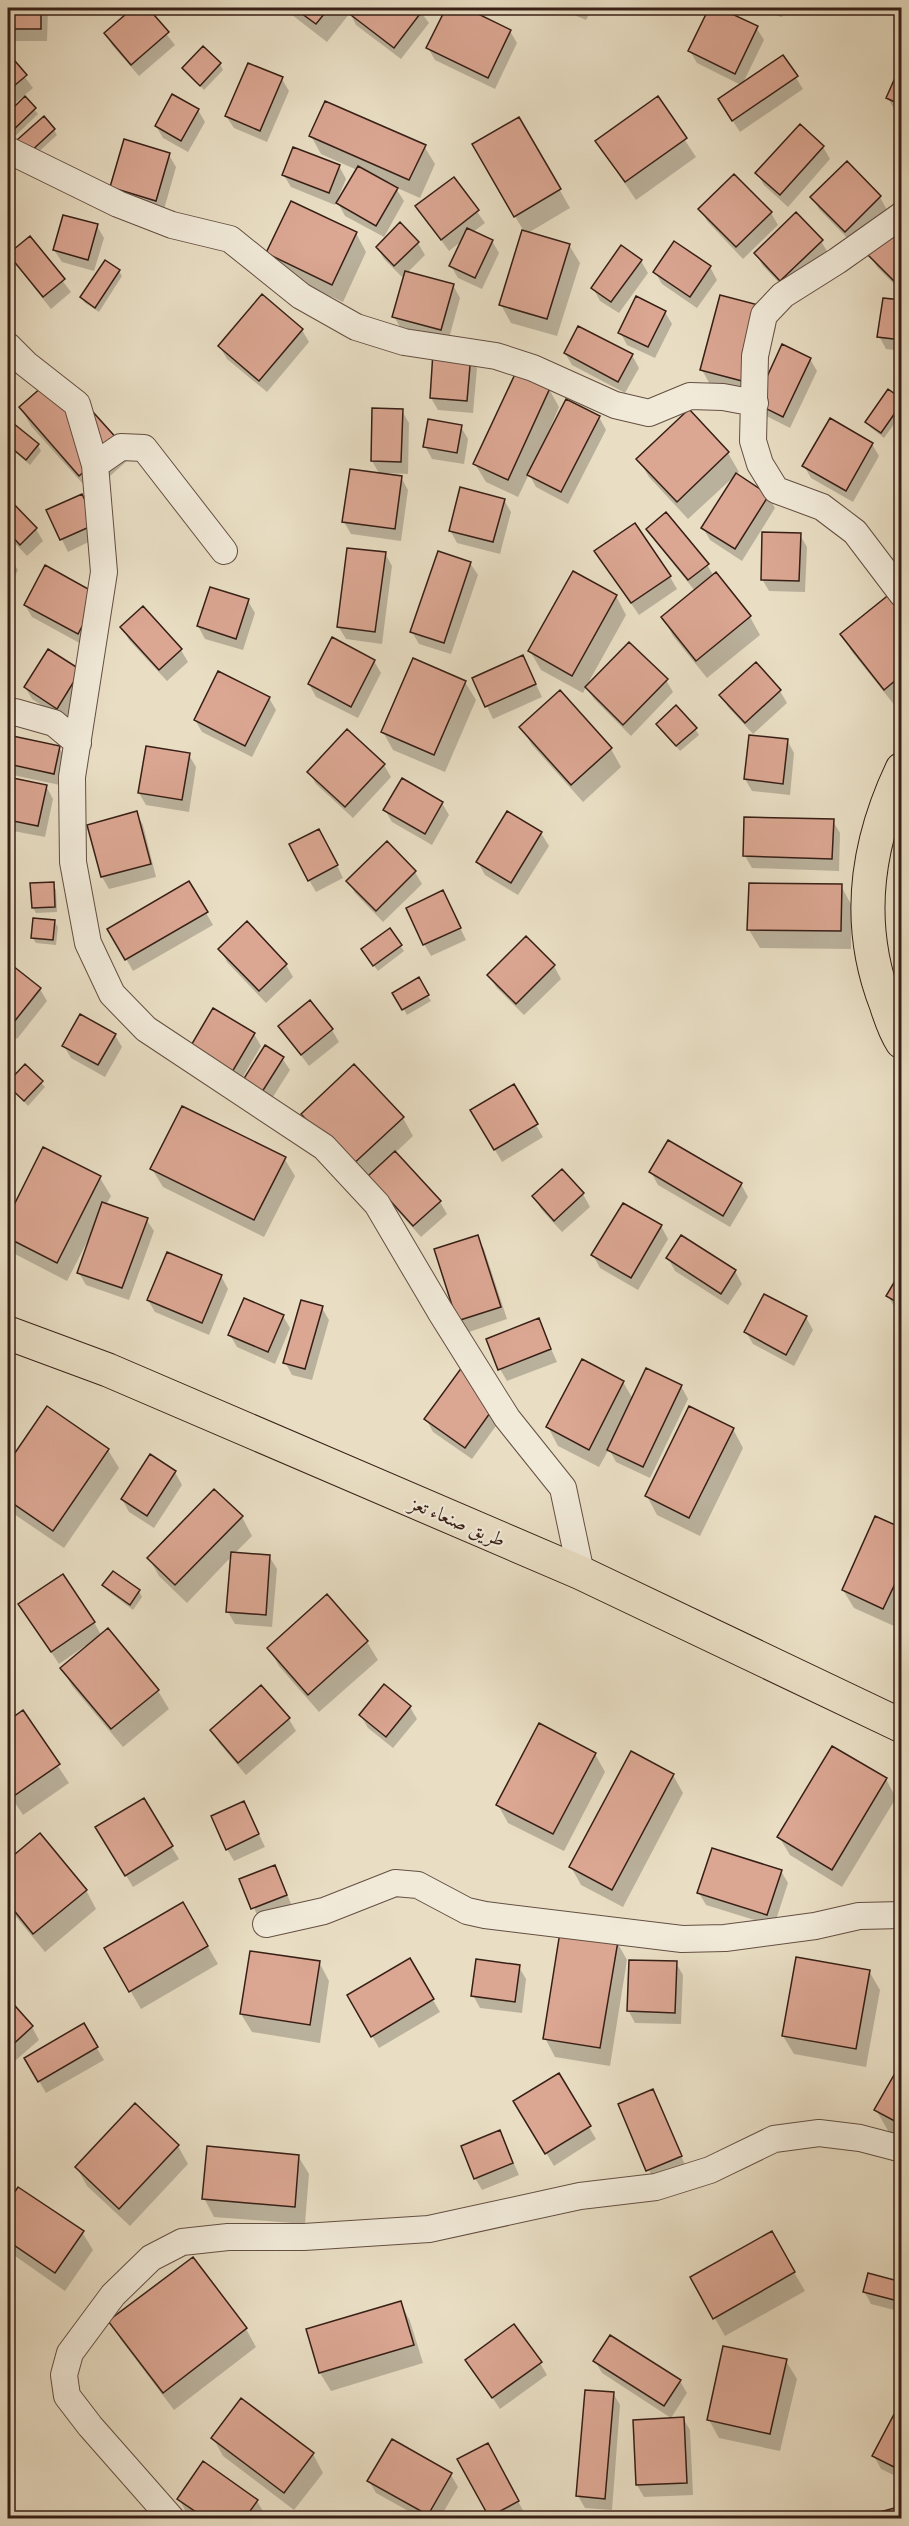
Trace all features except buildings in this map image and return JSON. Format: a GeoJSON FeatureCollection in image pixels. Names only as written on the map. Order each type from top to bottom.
{"type":"FeatureCollection","features":[{"type":"Feature","properties":{"kind":"highway"},"geometry":{"type":"LineString","coordinates":[[902,769],[885,803],[867,882],[868,933],[875,976],[902,1042]]}},
{"type":"Feature","properties":{"kind":"highway","name":"طريق صنعاء تعز"},"geometry":{"type":"LineString","coordinates":[[8,1333],[108,1370],[580,1573],[902,1726]]}},
{"type":"Feature","properties":{"kind":"street"},"geometry":{"type":"LineString","coordinates":[[8,150],[118,204],[172,225],[230,239],[301,297],[356,327],[404,342],[496,356],[533,368],[615,405],[649,413],[690,396],[723,397],[754,403]]}},
{"type":"Feature","properties":{"kind":"street"},"geometry":{"type":"LineString","coordinates":[[902,215],[837,261],[783,295],[764,315],[755,356],[753,441],[760,464],[776,490],[822,507],[855,532],[902,594]]}},
{"type":"Feature","properties":{"kind":"street"},"geometry":{"type":"LineString","coordinates":[[8,345],[26,364],[76,404],[95,465],[104,572],[72,777],[73,862],[88,943],[112,994],[146,1029],[324,1147],[377,1204],[507,1418],[563,1488],[580,1573]]}},
{"type":"Feature","properties":{"kind":"street"},"geometry":{"type":"LineString","coordinates":[[95,465],[121,447],[144,448],[224,551]]}},
{"type":"Feature","properties":{"kind":"street"},"geometry":{"type":"LineString","coordinates":[[8,715],[15,712],[54,723],[78,743]]}},
{"type":"Feature","properties":{"kind":"street"},"geometry":{"type":"LineString","coordinates":[[266,1924],[324,1911],[395,1883],[418,1885],[467,1911],[485,1915],[682,1940],[725,1938],[815,1926],[859,1916],[902,1914]]}},
{"type":"Feature","properties":{"kind":"street"},"geometry":{"type":"LineString","coordinates":[[171,2518],[67,2396],[64,2375],[70,2353],[112,2295],[151,2258],[161,2252],[182,2242],[228,2237],[304,2237],[429,2229],[580,2196],[656,2187],[710,2170],[774,2139],[819,2133],[860,2138],[902,2149]]}}]}
